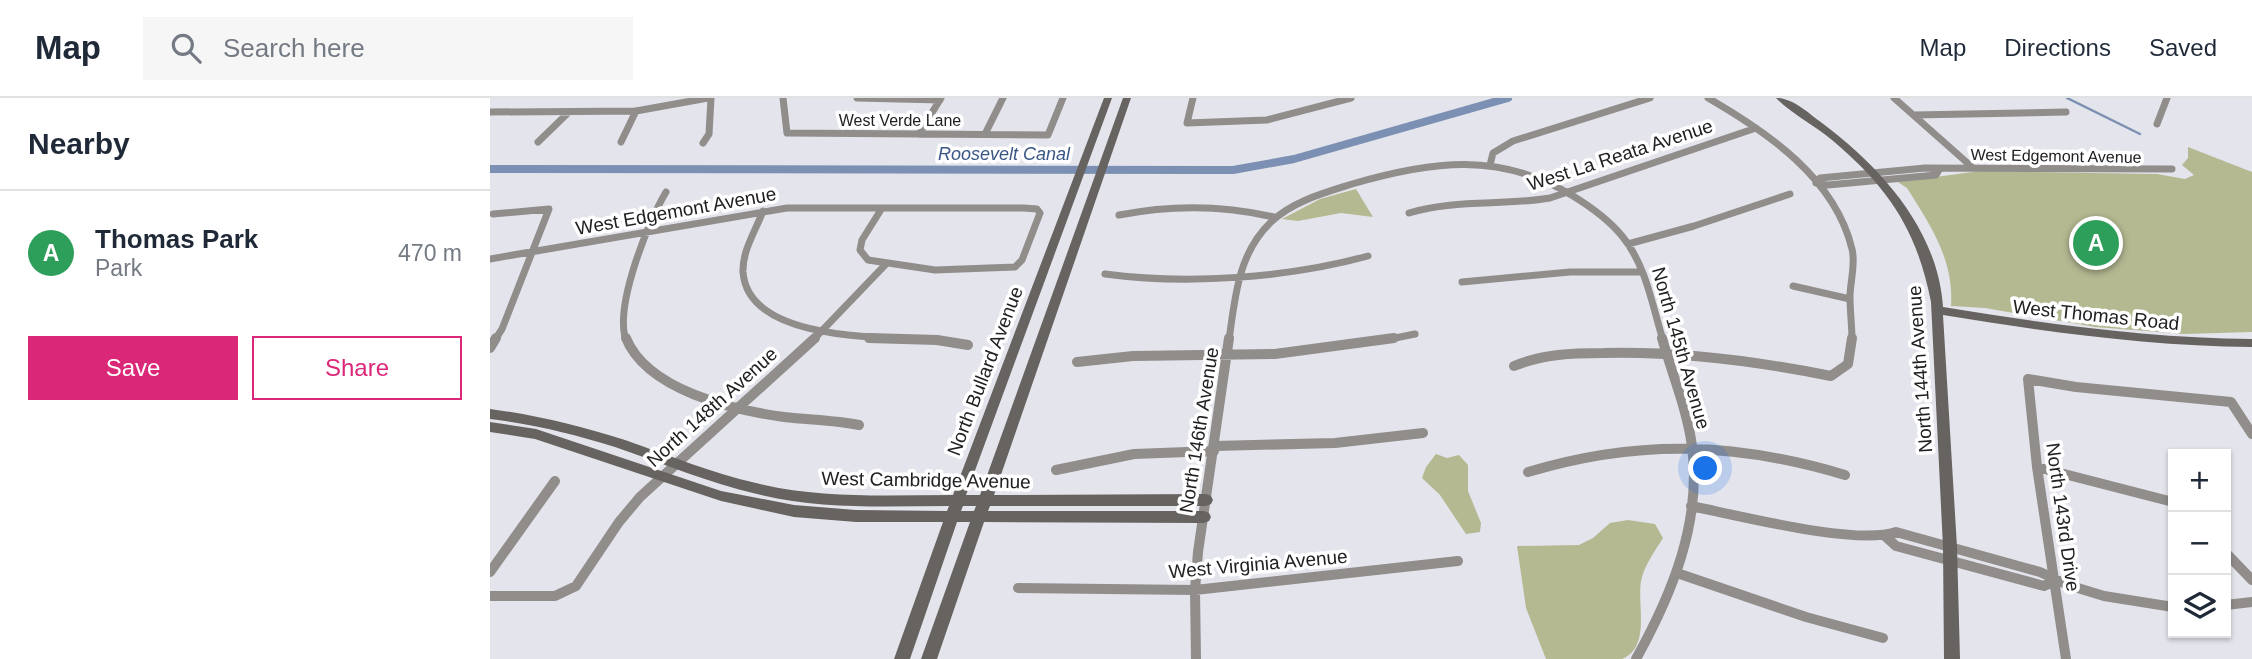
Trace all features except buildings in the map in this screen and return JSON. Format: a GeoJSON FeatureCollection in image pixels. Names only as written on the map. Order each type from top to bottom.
{"type":"FeatureCollection","features":[{"type":"Feature","properties":{"kind":"main road","name":"North Bullard Avenue"},"geometry":{"type":"LineString","coordinates":[[902,659],[1108,98]]}},
{"type":"Feature","properties":{"kind":"main road"},"geometry":{"type":"LineString","coordinates":[[929,659],[1127,98]]}},
{"type":"Feature","properties":{"kind":"main road","name":"North 144th Avenue"},"geometry":{"type":"LineString","coordinates":[[1780,98],[1838,139],[1878,176],[1919,237],[1932,270],[1937,310],[1950,553],[1952,659]]}},
{"type":"Feature","properties":{"kind":"main road","name":"West Thomas Road"},"geometry":{"type":"LineString","coordinates":[[1937,310],[2084,334],[2190,343],[2252,343]]}},
{"type":"Feature","properties":{"kind":"main road","name":"West Cambridge Avenue"},"geometry":{"type":"LineString","coordinates":[[490,414],[562,425],[744,486],[803,497],[853,501],[1206,500]]}},
{"type":"Feature","properties":{"kind":"main road","name":"West Cambridge Avenue"},"geometry":{"type":"LineString","coordinates":[[490,427],[550,438],[739,501],[794,511],[832,515],[1204,517]]}},
{"type":"Feature","properties":{"kind":"street"},"geometry":{"type":"LineString","coordinates":[[490,113],[636,111],[709,98],[709,134],[703,143]]}},
{"type":"Feature","properties":{"kind":"street","name":"West Verde Lane"},"geometry":{"type":"LineString","coordinates":[[783,98],[787,133],[1048,135],[1063,98]]}},
{"type":"Feature","properties":{"kind":"street"},"geometry":{"type":"LineString","coordinates":[[857,98],[941,99]]}},
{"type":"Feature","properties":{"kind":"street"},"geometry":{"type":"LineString","coordinates":[[985,134],[1003,98]]}},
{"type":"Feature","properties":{"kind":"street"},"geometry":{"type":"LineString","coordinates":[[1194,98],[1187,123],[1267,120],[1350,98]]}},
{"type":"Feature","properties":{"kind":"street"},"geometry":{"type":"LineString","coordinates":[[1490,165],[1493,153],[1513,141],[1650,98]]}},
{"type":"Feature","properties":{"kind":"street"},"geometry":{"type":"LineString","coordinates":[[1514,366],[1550,355],[1667,352],[1741,359],[1831,376],[1843,373],[1848,368],[1852,340],[1850,299],[1854,263],[1852,248],[1837,215],[1816,183],[1756,128],[1708,98]]}},
{"type":"Feature","properties":{"kind":"street"},"geometry":{"type":"LineString","coordinates":[[1894,98],[1972,167]]}},
{"type":"Feature","properties":{"kind":"street"},"geometry":{"type":"LineString","coordinates":[[2157,124],[2167,98]]}},
{"type":"Feature","properties":{"kind":"street"},"geometry":{"type":"LineString","coordinates":[[919,134],[941,99]]}},
{"type":"Feature","properties":{"kind":"street"},"geometry":{"type":"LineString","coordinates":[[621,142],[636,111]]}},
{"type":"Feature","properties":{"kind":"street"},"geometry":{"type":"LineString","coordinates":[[538,142],[569,112]]}},
{"type":"Feature","properties":{"kind":"street"},"geometry":{"type":"LineString","coordinates":[[1914,116],[2066,112]]}},
{"type":"Feature","properties":{"kind":"street","name":"West La Reata Avenue"},"geometry":{"type":"LineString","coordinates":[[1409,213],[1446,204],[1532,202],[1756,128]]}},
{"type":"Feature","properties":{"kind":"street","name":"North 145th Avenue"},"geometry":{"type":"LineString","coordinates":[[1274,217],[1312,197],[1415,166],[1463,162],[1524,172],[1567,191],[1611,225],[1628,244],[1642,272],[1679,390],[1692,449],[1691,506],[1677,573],[1651,636],[1636,659]]}},
{"type":"Feature","properties":{"kind":"street","name":"West Edgemont Avenue"},"geometry":{"type":"LineString","coordinates":[[1816,183],[1828,185],[1878,176],[1936,175],[1939,170],[1972,167],[2129,171],[2172,169]]}},
{"type":"Feature","properties":{"kind":"street"},"geometry":{"type":"LineString","coordinates":[[666,192],[647,230],[622,310],[622,327],[635,357],[653,374],[680,387],[739,406],[786,417],[839,420],[859,425]]}},
{"type":"Feature","properties":{"kind":"street"},"geometry":{"type":"LineString","coordinates":[[1628,244],[1694,226],[1790,194]]}},
{"type":"Feature","properties":{"kind":"street"},"geometry":{"type":"LineString","coordinates":[[882,208],[862,240],[860,250],[868,260],[935,270],[1015,267],[1022,260],[1040,213],[1037,209]]}},
{"type":"Feature","properties":{"kind":"street","name":"West Edgemont Avenue"},"geometry":{"type":"LineString","coordinates":[[490,259],[763,211],[882,208],[1037,209]]}},
{"type":"Feature","properties":{"kind":"street"},"geometry":{"type":"LineString","coordinates":[[490,348],[502,329],[549,209],[493,214]]}},
{"type":"Feature","properties":{"kind":"street"},"geometry":{"type":"LineString","coordinates":[[1119,215],[1139,210],[1227,209],[1274,217]]}},
{"type":"Feature","properties":{"kind":"street"},"geometry":{"type":"LineString","coordinates":[[763,211],[745,257],[743,274],[753,300],[766,311],[822,331],[846,336],[946,339],[968,345]]}},
{"type":"Feature","properties":{"kind":"street","name":"North 146th Avenue"},"geometry":{"type":"LineString","coordinates":[[1196,659],[1195,590],[1238,277],[1248,249],[1274,217]]}},
{"type":"Feature","properties":{"kind":"street"},"geometry":{"type":"LineString","coordinates":[[1105,274],[1127,277],[1238,277],[1311,272],[1368,256]]}},
{"type":"Feature","properties":{"kind":"street","name":"North 148th Avenue"},"geometry":{"type":"LineString","coordinates":[[490,596],[555,596],[576,586],[620,522],[662,475],[822,331],[886,264]]}},
{"type":"Feature","properties":{"kind":"street"},"geometry":{"type":"LineString","coordinates":[[1462,282],[1570,272],[1642,272]]}},
{"type":"Feature","properties":{"kind":"street"},"geometry":{"type":"LineString","coordinates":[[1793,286],[1850,299]]}},
{"type":"Feature","properties":{"kind":"street"},"geometry":{"type":"LineString","coordinates":[[1077,362],[1107,356],[1228,356],[1318,352],[1415,334]]}},
{"type":"Feature","properties":{"kind":"street","name":"North 143rd Drive"},"geometry":{"type":"LineString","coordinates":[[2066,659],[2037,467],[2028,379],[2076,387],[2231,402],[2252,434]]}},
{"type":"Feature","properties":{"kind":"street"},"geometry":{"type":"LineString","coordinates":[[1056,470],[1082,461],[1140,454],[1335,443],[1423,433]]}},
{"type":"Feature","properties":{"kind":"street"},"geometry":{"type":"LineString","coordinates":[[1528,472],[1586,455],[1631,448],[1756,454],[1815,465],[1845,475]]}},
{"type":"Feature","properties":{"kind":"street"},"geometry":{"type":"LineString","coordinates":[[2037,467],[2168,501]]}},
{"type":"Feature","properties":{"kind":"street"},"geometry":{"type":"LineString","coordinates":[[490,572],[555,481]]}},
{"type":"Feature","properties":{"kind":"street"},"geometry":{"type":"LineString","coordinates":[[1691,506],[1796,528],[1885,536],[1896,546],[2013,565],[2040,572],[2054,581],[2135,602],[2168,606]]}},
{"type":"Feature","properties":{"kind":"street"},"geometry":{"type":"LineString","coordinates":[[1950,553],[2044,586],[2054,581]]}},
{"type":"Feature","properties":{"kind":"street"},"geometry":{"type":"LineString","coordinates":[[2231,558],[2252,580]]}},
{"type":"Feature","properties":{"kind":"street","name":"West Virginia Avenue"},"geometry":{"type":"LineString","coordinates":[[1018,588],[1195,590],[1458,561]]}},
{"type":"Feature","properties":{"kind":"street"},"geometry":{"type":"LineString","coordinates":[[2013,565],[2014,577]]}},
{"type":"Feature","properties":{"kind":"street"},"geometry":{"type":"LineString","coordinates":[[1677,573],[1806,617],[1883,638]]}},
{"type":"Feature","properties":{"kind":"street"},"geometry":{"type":"LineString","coordinates":[[2231,604],[2252,602]]}},
{"type":"Feature","properties":{"kind":"green space"},"geometry":{"type":"Polygon","coordinates":[[[2188,147],[2252,172],[2252,332],[2184,334],[2095,327],[1985,308],[1951,306],[1951,289],[1945,258],[1907,188],[1898,182],[1980,171],[2157,174],[2185,179],[2194,175],[2182,165],[2188,158],[2188,147]]]}},
{"type":"Feature","properties":{"kind":"green space"},"geometry":{"type":"Polygon","coordinates":[[[1356,189],[1373,217],[1341,213],[1298,221],[1282,219],[1320,199],[1356,189]]]}},
{"type":"Feature","properties":{"kind":"green space"},"geometry":{"type":"Polygon","coordinates":[[[1436,454],[1447,458],[1459,455],[1468,465],[1468,491],[1481,523],[1480,532],[1466,534],[1440,495],[1422,478],[1436,454]]]}},
{"type":"Feature","properties":{"kind":"green space"},"geometry":{"type":"Polygon","coordinates":[[[1628,520],[1655,524],[1663,538],[1642,575],[1641,624],[1637,645],[1622,659],[1546,659],[1526,608],[1517,546],[1579,545],[1593,538],[1610,523],[1628,520]]]}},
{"type":"Feature","properties":{"kind":"waterway","name":"Roosevelt Canal"},"geometry":{"type":"LineString","coordinates":[[490,169],[1233,170],[1294,159],[1508,98]]}},
{"type":"Feature","properties":{"kind":"waterway"},"geometry":{"type":"LineString","coordinates":[[2067,98],[2140,134]]}},
{"type":"Feature","properties":{"kind":"place","name":"Thomas Park"},"geometry":{"type":"Point","coordinates":[2096,243]}}]}
